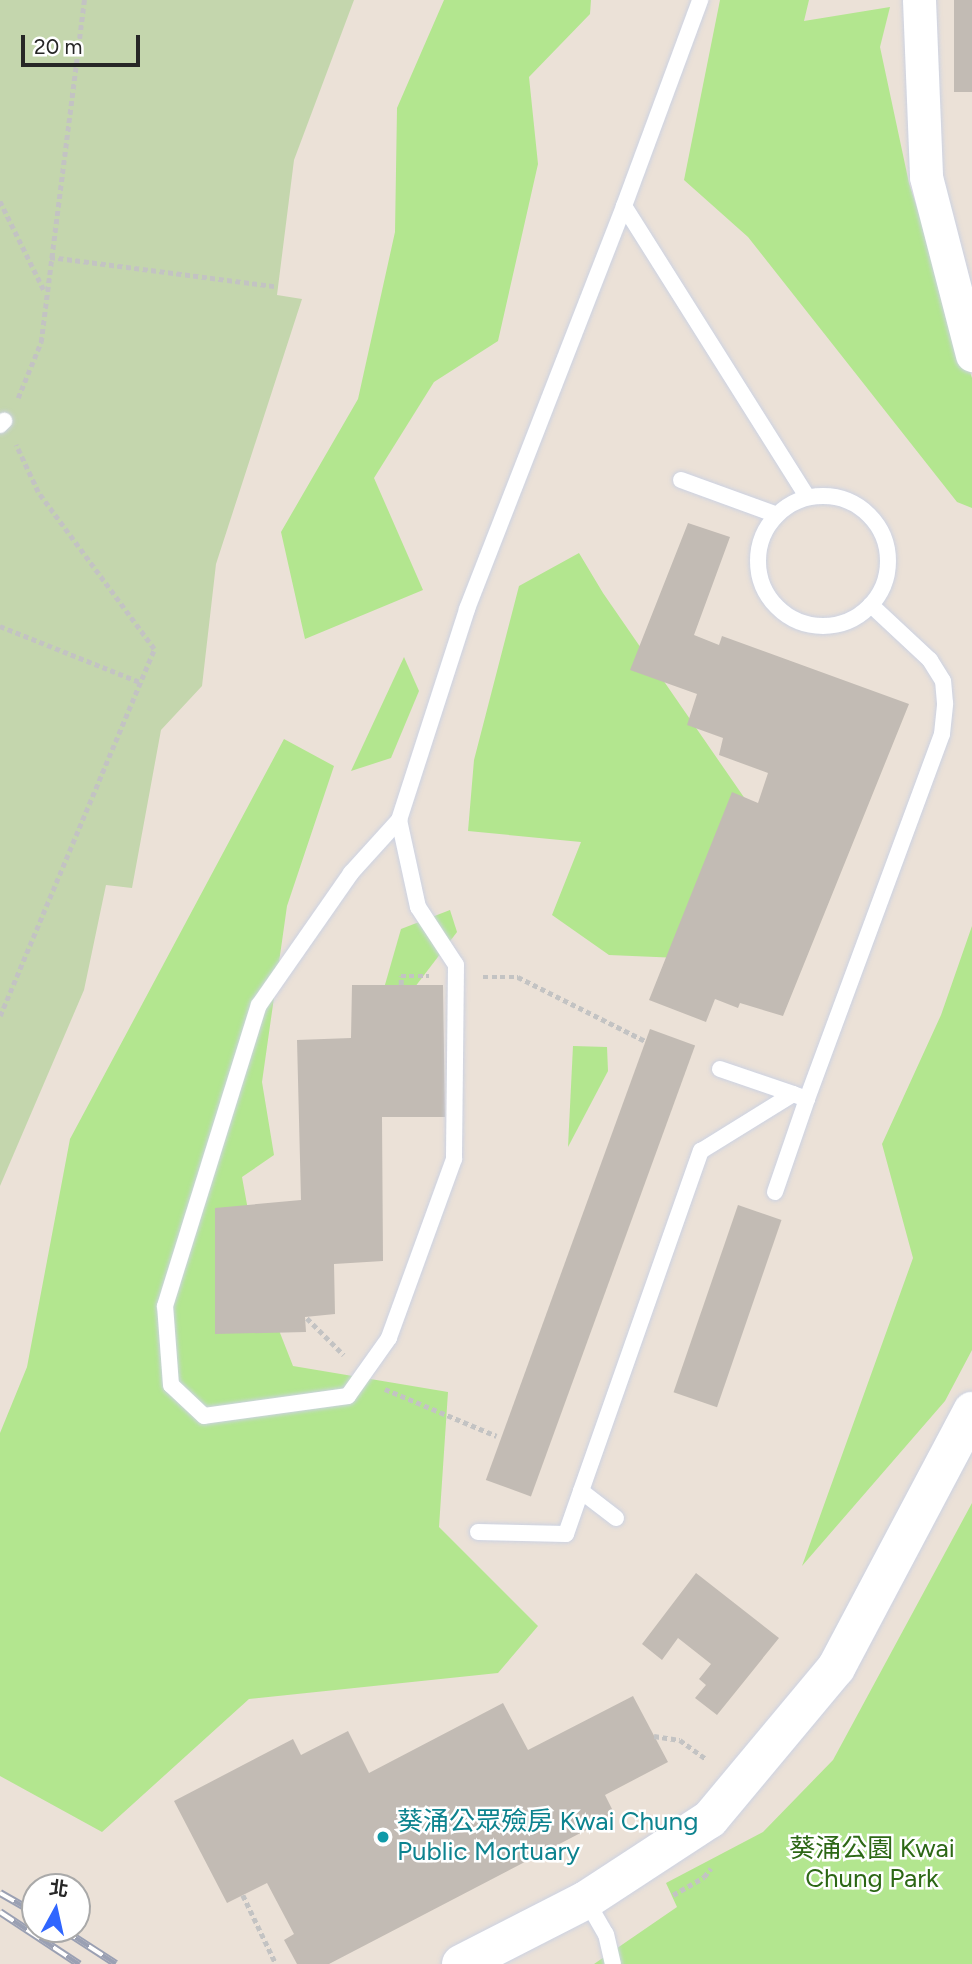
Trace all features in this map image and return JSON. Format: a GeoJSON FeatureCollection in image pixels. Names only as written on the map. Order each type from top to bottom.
{"type":"FeatureCollection","features":[{"type":"Feature","properties":{"kind":"street"},"geometry":{"type":"LineString","coordinates":[[919,0],[926,177],[972,355]]}},
{"type":"Feature","properties":{"kind":"street"},"geometry":{"type":"LineString","coordinates":[[461,1964],[586,1900],[710,1819],[836,1668],[972,1411]]}},
{"type":"Feature","properties":{"kind":"lane"},"geometry":{"type":"LineString","coordinates":[[399,820],[418,907],[456,965],[454,1159],[389,1338],[348,1396],[204,1416],[171,1385],[165,1307],[259,1005],[351,873],[399,820],[467,609],[624,206],[700,0]]}},
{"type":"Feature","properties":{"kind":"lane"},"geometry":{"type":"LineString","coordinates":[[624,206],[807,497]]}},
{"type":"Feature","properties":{"kind":"lane"},"geometry":{"type":"LineString","coordinates":[[681,480],[777,515]]}},
{"type":"Feature","properties":{"kind":"lane"},"geometry":{"type":"LineString","coordinates":[[828,496],[848,500],[866,511],[879,528],[887,547],[888,568],[883,588],[871,605],[854,619],[832,626],[810,625],[789,617],[772,603],[761,584],[757,562],[761,540],[777,515],[788,505],[807,497],[828,496]]}},
{"type":"Feature","properties":{"kind":"lane"},"geometry":{"type":"LineString","coordinates":[[775,1192],[800,1096],[942,734],[945,703],[943,681],[930,660],[871,605]]}},
{"type":"Feature","properties":{"kind":"lane"},"geometry":{"type":"LineString","coordinates":[[720,1069],[800,1096]]}},
{"type":"Feature","properties":{"kind":"lane"},"geometry":{"type":"LineString","coordinates":[[478,1532],[566,1534],[701,1151],[800,1096]]}},
{"type":"Feature","properties":{"kind":"lane"},"geometry":{"type":"LineString","coordinates":[[581,1491],[616,1518]]}},
{"type":"Feature","properties":{"kind":"lane"},"geometry":{"type":"LineString","coordinates":[[586,1900],[606,1934],[613,1964]]}},
{"type":"Feature","properties":{"kind":"path"},"geometry":{"type":"LineString","coordinates":[[0,1016],[154,649],[38,492],[2,423],[20,396],[38,351],[85,0]]}},
{"type":"Feature","properties":{"kind":"path"},"geometry":{"type":"LineString","coordinates":[[0,201],[46,293]]}},
{"type":"Feature","properties":{"kind":"path"},"geometry":{"type":"LineString","coordinates":[[50,257],[274,286]]}},
{"type":"Feature","properties":{"kind":"path"},"geometry":{"type":"LineString","coordinates":[[0,626],[140,682]]}},
{"type":"Feature","properties":{"kind":"path"},"geometry":{"type":"LineString","coordinates":[[518,977],[645,1041]]}},
{"type":"Feature","properties":{"kind":"path"},"geometry":{"type":"LineString","coordinates":[[389,1391],[497,1436]]}},
{"type":"Feature","properties":{"kind":"path"},"geometry":{"type":"LineString","coordinates":[[654,1736],[680,1740],[706,1759]]}},
{"type":"Feature","properties":{"kind":"path"},"geometry":{"type":"LineString","coordinates":[[243,1895],[276,1964]]}},
{"type":"Feature","properties":{"kind":"green space"},"geometry":{"type":"Polygon","coordinates":[[[0,0],[354,0],[294,160],[277,295],[302,299],[216,564],[202,686],[161,730],[132,888],[106,885],[84,990],[0,1186],[0,0]]]}},
{"type":"Feature","properties":{"kind":"green space"},"geometry":{"type":"Polygon","coordinates":[[[444,0],[591,0],[590,14],[529,77],[538,164],[498,341],[434,382],[374,478],[423,590],[305,639],[281,532],[358,399],[395,232],[397,108],[444,0]]]}},
{"type":"Feature","properties":{"kind":"green space"},"geometry":{"type":"Polygon","coordinates":[[[720,0],[809,0],[804,21],[890,7],[880,47],[909,183],[972,378],[972,508],[957,502],[748,237],[684,180],[720,0]]]}},
{"type":"Feature","properties":{"kind":"green space"},"geometry":{"type":"Polygon","coordinates":[[[579,553],[603,593],[781,851],[726,960],[609,955],[552,915],[581,842],[468,831],[474,760],[519,586],[579,553]]]}},
{"type":"Feature","properties":{"kind":"green space"},"geometry":{"type":"Polygon","coordinates":[[[404,657],[419,691],[391,758],[351,771],[404,657]]]}},
{"type":"Feature","properties":{"kind":"green space"},"geometry":{"type":"Polygon","coordinates":[[[284,739],[334,766],[287,906],[262,1082],[274,1155],[242,1177],[262,1287],[293,1366],[448,1392],[439,1527],[538,1626],[498,1673],[249,1699],[102,1832],[0,1776],[0,1433],[27,1367],[70,1139],[284,739]]]}},
{"type":"Feature","properties":{"kind":"green space"},"geometry":{"type":"Polygon","coordinates":[[[450,910],[457,932],[366,1051],[401,929],[450,910]]]}},
{"type":"Feature","properties":{"kind":"green space"},"geometry":{"type":"Polygon","coordinates":[[[972,926],[972,1350],[945,1401],[802,1566],[913,1258],[882,1144],[941,1015],[972,926]]]}},
{"type":"Feature","properties":{"kind":"green space"},"geometry":{"type":"Polygon","coordinates":[[[573,1046],[607,1047],[608,1071],[568,1147],[573,1046]]]}},
{"type":"Feature","properties":{"kind":"green space","name":"葵涌公園 Kwai Chung Park"},"geometry":{"type":"Polygon","coordinates":[[[972,1503],[972,1964],[594,1964],[677,1907],[666,1883],[763,1832],[833,1760],[972,1503]]]}},
{"type":"Feature","properties":{"kind":"building"},"geometry":{"type":"Polygon","coordinates":[[[954,0],[972,0],[972,92],[954,92],[954,0]]]}},
{"type":"Feature","properties":{"kind":"building"},"geometry":{"type":"Polygon","coordinates":[[[688,523],[730,537],[694,635],[719,645],[722,636],[909,704],[783,1016],[740,1003],[738,1008],[715,999],[706,1022],[649,1000],[732,792],[758,803],[768,773],[719,755],[723,738],[687,725],[697,694],[630,670],[688,523]]]}},
{"type":"Feature","properties":{"kind":"building"},"geometry":{"type":"Polygon","coordinates":[[[352,985],[443,985],[445,1117],[382,1117],[383,1261],[334,1264],[335,1314],[305,1317],[306,1332],[215,1334],[215,1208],[301,1200],[297,1040],[351,1038],[352,985]]]}},
{"type":"Feature","properties":{"kind":"building"},"geometry":{"type":"Polygon","coordinates":[[[650,1029],[695,1045],[531,1496],[486,1480],[650,1029]]]}},
{"type":"Feature","properties":{"kind":"building"},"geometry":{"type":"Polygon","coordinates":[[[738,1205],[781,1220],[717,1407],[674,1392],[738,1205]]]}},
{"type":"Feature","properties":{"kind":"building"},"geometry":{"type":"Polygon","coordinates":[[[696,1573],[779,1638],[717,1715],[695,1698],[706,1685],[699,1679],[711,1664],[678,1638],[662,1660],[642,1644],[696,1573]]]}},
{"type":"Feature","properties":{"kind":"building","name":"葵涌公眾殮房 Kwai Chung Public Mortuary"},"geometry":{"type":"Polygon","coordinates":[[[633,1696],[668,1762],[605,1795],[615,1815],[329,1964],[297,1964],[284,1940],[294,1934],[267,1883],[227,1903],[174,1801],[293,1739],[301,1755],[348,1731],[369,1773],[503,1703],[528,1750],[633,1696]]]}},
{"type":"Feature","properties":{"kind":"railway"},"geometry":{"type":"LineString","coordinates":[[0,1893],[21,1905]]}},
{"type":"Feature","properties":{"kind":"railway"},"geometry":{"type":"LineString","coordinates":[[0,1912],[79,1964]]}},
{"type":"Feature","properties":{"kind":"railway"},"geometry":{"type":"LineString","coordinates":[[84,1943],[116,1964]]}},
{"type":"Feature","properties":{"kind":"place","name":"葵涌公眾殮房 Kwai Chung Public Mortuary"},"geometry":{"type":"Point","coordinates":[383,1837]}}]}
